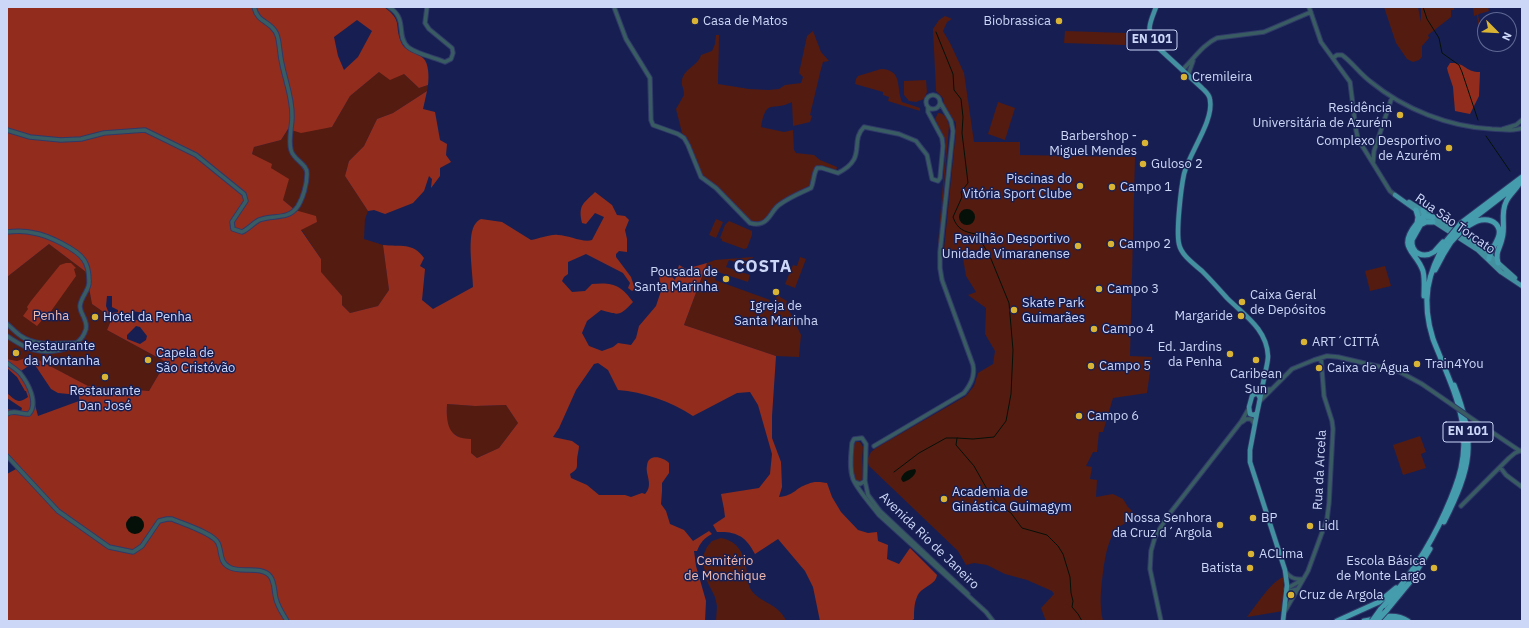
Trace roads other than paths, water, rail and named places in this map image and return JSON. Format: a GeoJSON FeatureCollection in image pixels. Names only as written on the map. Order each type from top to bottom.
{"type":"FeatureCollection","features":[{"type":"Feature","properties":{"kind":"highway","name":"EN 101"},"geometry":{"type":"LineString","coordinates":[[1372,621],[1407,579],[1427,550],[1456,486],[1463,459],[1464,439],[1460,413],[1432,339],[1429,326],[1427,307],[1429,280],[1433,265],[1449,241],[1463,226],[1522,176]]}},
{"type":"Feature","properties":{"kind":"highway","name":"EN 101"},"geometry":{"type":"LineString","coordinates":[[1463,226],[1520,183]]}},
{"type":"Feature","properties":{"kind":"highway"},"geometry":{"type":"LineString","coordinates":[[1483,251],[1489,257],[1503,238],[1502,215],[1504,206],[1510,194],[1520,183]]}},
{"type":"Feature","properties":{"kind":"highway"},"geometry":{"type":"LineString","coordinates":[[1416,210],[1419,224]]}},
{"type":"Feature","properties":{"kind":"highway"},"geometry":{"type":"LineString","coordinates":[[1423,210],[1425,216]]}},
{"type":"Feature","properties":{"kind":"highway"},"geometry":{"type":"LineString","coordinates":[[1425,216],[1433,219]]}},
{"type":"Feature","properties":{"kind":"highway"},"geometry":{"type":"LineString","coordinates":[[1425,216],[1422,217],[1412,240],[1413,248],[1417,253],[1424,255],[1432,253],[1443,241],[1449,241]]}},
{"type":"Feature","properties":{"kind":"highway"},"geometry":{"type":"LineString","coordinates":[[1432,339],[1425,320],[1422,271],[1410,251],[1408,244],[1410,234],[1419,224],[1433,219]]}},
{"type":"Feature","properties":{"kind":"highway"},"geometry":{"type":"LineString","coordinates":[[1463,226],[1484,219],[1494,222],[1500,232],[1495,248],[1498,263]]}},
{"type":"Feature","properties":{"kind":"highway","name":"EN 101"},"geometry":{"type":"LineString","coordinates":[[1378,621],[1410,582],[1429,552],[1462,483],[1468,456],[1469,443],[1465,415],[1434,334],[1429,306],[1432,281],[1436,266],[1449,241]]}},
{"type":"Feature","properties":{"kind":"highway"},"geometry":{"type":"LineString","coordinates":[[1483,251],[1495,248]]}},
{"type":"Feature","properties":{"kind":"highway"},"geometry":{"type":"LineString","coordinates":[[1337,621],[1379,602],[1407,579]]}},
{"type":"Feature","properties":{"kind":"highway"},"geometry":{"type":"LineString","coordinates":[[1364,621],[1387,616],[1396,616],[1408,621]]}},
{"type":"Feature","properties":{"kind":"highway"},"geometry":{"type":"LineString","coordinates":[[1382,621],[1398,621]]}},
{"type":"Feature","properties":{"kind":"main road","name":"EN 101"},"geometry":{"type":"LineString","coordinates":[[1156,7],[1149,26],[1149,34],[1153,42],[1208,94],[1210,99],[1211,107],[1209,115],[1188,161],[1184,174],[1178,230],[1179,246],[1186,256],[1249,317],[1267,346],[1268,358],[1260,390],[1252,396],[1249,407]]}},
{"type":"Feature","properties":{"kind":"main road","name":"Rua São Torcato"},"geometry":{"type":"LineString","coordinates":[[1395,195],[1423,210],[1433,219],[1483,251]]}},
{"type":"Feature","properties":{"kind":"main road","name":"Rua São Torcato"},"geometry":{"type":"LineString","coordinates":[[1395,195],[1425,216]]}},
{"type":"Feature","properties":{"kind":"main road","name":"Rua São Torcato"},"geometry":{"type":"LineString","coordinates":[[1489,257],[1498,263],[1522,285]]}},
{"type":"Feature","properties":{"kind":"main road","name":"Rua São Torcato"},"geometry":{"type":"LineString","coordinates":[[1489,257],[1501,272],[1522,285]]}},
{"type":"Feature","properties":{"kind":"main road"},"geometry":{"type":"LineString","coordinates":[[1260,390],[1258,394],[1260,400],[1250,450],[1250,462],[1284,570],[1286,589],[1283,621]]}},
{"type":"Feature","properties":{"kind":"main road"},"geometry":{"type":"LineString","coordinates":[[1249,407],[1255,425]]}},
{"type":"Feature","properties":{"kind":"main road"},"geometry":{"type":"LineString","coordinates":[[1251,414],[1254,415],[1257,413]]}},
{"type":"Feature","properties":{"kind":"street"},"geometry":{"type":"LineString","coordinates":[[7,130],[30,138],[62,140],[81,139],[104,133],[145,130],[196,155],[244,194],[246,201],[232,222],[234,229],[242,232],[247,230],[257,221],[265,218],[283,217],[291,214],[298,206],[307,173],[305,166],[293,156],[290,148],[292,101],[281,67],[279,43],[276,31],[258,18],[254,7]]}},
{"type":"Feature","properties":{"kind":"street"},"geometry":{"type":"LineString","coordinates":[[389,7],[401,20],[403,41],[407,47],[445,62],[451,59],[453,53],[452,48],[429,29],[424,22],[427,7]]}},
{"type":"Feature","properties":{"kind":"street"},"geometry":{"type":"LineString","coordinates":[[614,7],[626,39],[650,78],[651,120],[653,125],[678,134],[684,138],[701,177],[716,188],[750,222],[756,225],[768,220],[779,204],[810,188],[817,168],[838,173],[852,164],[855,159],[860,132],[864,127],[899,134],[916,141],[927,155],[932,180],[938,181],[940,178],[943,146],[942,138],[928,112],[926,102],[929,96],[933,95],[937,97],[946,112],[951,121],[953,131],[940,252],[940,268],[942,280],[974,365],[974,373],[971,384],[964,393],[874,446]]}},
{"type":"Feature","properties":{"kind":"street","name":"Rua São Torcato"},"geometry":{"type":"LineString","coordinates":[[1309,7],[1321,42],[1350,82],[1357,135],[1390,191],[1395,195]]}},
{"type":"Feature","properties":{"kind":"street"},"geometry":{"type":"LineString","coordinates":[[1182,70],[1202,49],[1217,38],[1264,32],[1311,12]]}},
{"type":"Feature","properties":{"kind":"street"},"geometry":{"type":"LineString","coordinates":[[1326,50],[1336,55],[1344,56],[1370,81],[1392,97],[1424,113],[1470,126],[1514,130],[1522,128]]}},
{"type":"Feature","properties":{"kind":"street"},"geometry":{"type":"LineString","coordinates":[[1332,58],[1336,55]]}},
{"type":"Feature","properties":{"kind":"street"},"geometry":{"type":"LineString","coordinates":[[1188,75],[1193,60]]}},
{"type":"Feature","properties":{"kind":"street"},"geometry":{"type":"LineString","coordinates":[[1373,164],[1374,151],[1392,97]]}},
{"type":"Feature","properties":{"kind":"street"},"geometry":{"type":"LineString","coordinates":[[931,117],[940,102]]}},
{"type":"Feature","properties":{"kind":"street"},"geometry":{"type":"LineString","coordinates":[[928,107],[946,112]]}},
{"type":"Feature","properties":{"kind":"street"},"geometry":{"type":"LineString","coordinates":[[1502,129],[1522,120]]}},
{"type":"Feature","properties":{"kind":"street"},"geometry":{"type":"LineString","coordinates":[[1366,152],[1368,153],[1374,151]]}},
{"type":"Feature","properties":{"kind":"street"},"geometry":{"type":"LineString","coordinates":[[7,232],[29,232],[43,235],[71,249],[84,260],[88,268],[89,283],[88,288],[81,298],[80,308],[86,321],[86,329],[80,339],[66,349],[48,352],[26,347],[7,336]]}},
{"type":"Feature","properties":{"kind":"street"},"geometry":{"type":"LineString","coordinates":[[7,324],[23,337],[30,340],[41,343],[75,343]]}},
{"type":"Feature","properties":{"kind":"street"},"geometry":{"type":"LineString","coordinates":[[1260,400],[1292,369],[1321,358],[1338,357],[1398,371],[1444,399],[1521,450]]}},
{"type":"Feature","properties":{"kind":"street","name":"Rua da Arcela"},"geometry":{"type":"LineString","coordinates":[[1284,613],[1308,571],[1326,519],[1329,503],[1333,429],[1332,420],[1324,396],[1321,358]]}},
{"type":"Feature","properties":{"kind":"street"},"geometry":{"type":"LineString","coordinates":[[7,363],[21,375],[29,390],[34,407],[29,414],[24,414],[17,411],[7,414]]}},
{"type":"Feature","properties":{"kind":"street"},"geometry":{"type":"LineString","coordinates":[[1260,390],[1273,389]]}},
{"type":"Feature","properties":{"kind":"street"},"geometry":{"type":"LineString","coordinates":[[1161,621],[1150,569],[1151,551],[1155,537],[1167,518],[1242,422],[1249,407]]}},
{"type":"Feature","properties":{"kind":"street"},"geometry":{"type":"LineString","coordinates":[[1242,422],[1251,414]]}},
{"type":"Feature","properties":{"kind":"street"},"geometry":{"type":"LineString","coordinates":[[1246,419],[1251,419],[1255,425]]}},
{"type":"Feature","properties":{"kind":"street"},"geometry":{"type":"LineString","coordinates":[[855,482],[860,484],[865,481],[866,444],[865,440],[859,438],[854,439],[852,443],[851,472],[855,482],[880,515],[986,612],[993,621]]}},
{"type":"Feature","properties":{"kind":"street"},"geometry":{"type":"LineString","coordinates":[[1461,506],[1515,453],[1521,450]]}},
{"type":"Feature","properties":{"kind":"street"},"geometry":{"type":"LineString","coordinates":[[7,456],[58,511],[109,547],[133,552],[140,549],[159,521],[167,519],[172,519],[212,536],[218,542],[223,561],[229,567],[234,570],[260,571],[269,575],[279,608],[287,621]]}},
{"type":"Feature","properties":{"kind":"street"},"geometry":{"type":"LineString","coordinates":[[1500,467],[1506,475],[1522,487]]}},
{"type":"Feature","properties":{"kind":"street","name":"Avenida Rio de Janeiro"},"geometry":{"type":"LineString","coordinates":[[865,481],[868,495],[880,511],[964,589],[986,612]]}},
{"type":"Feature","properties":{"kind":"street"},"geometry":{"type":"LineString","coordinates":[[1284,570],[1290,577],[1295,579],[1303,579]]}},
{"type":"Feature","properties":{"kind":"street"},"geometry":{"type":"LineString","coordinates":[[1286,589],[1303,579]]}},
{"type":"Feature","properties":{"kind":"street"},"geometry":{"type":"LineString","coordinates":[[1286,589],[1290,591],[1298,589]]}},
{"type":"Feature","properties":{"kind":"waterway"},"geometry":{"type":"LineString","coordinates":[[1423,7],[1427,19],[1439,38],[1442,53],[1459,65],[1478,120]]}},
{"type":"Feature","properties":{"kind":"waterway"},"geometry":{"type":"LineString","coordinates":[[936,32],[953,74],[954,90],[961,99],[963,117],[962,133],[968,183],[961,192],[962,197],[953,217],[959,227],[976,234],[989,254],[1009,303],[1013,350],[1011,394],[1006,421],[994,437],[973,439],[957,438],[956,445],[974,466],[987,489],[999,505],[1011,513],[1022,528],[1047,535],[1058,546],[1063,554],[1070,577],[1073,601],[1072,607],[1082,621]]}},
{"type":"Feature","properties":{"kind":"waterway"},"geometry":{"type":"LineString","coordinates":[[1486,136],[1510,171]]}},
{"type":"Feature","properties":{"kind":"waterway"},"geometry":{"type":"LineString","coordinates":[[894,472],[919,453],[946,438],[957,438]]}},
{"type":"Feature","properties":{"kind":"place","name":"Casa de Matos"},"geometry":{"type":"Point","coordinates":[695,21]}},
{"type":"Feature","properties":{"kind":"place","name":"Biobrassica"},"geometry":{"type":"Point","coordinates":[1059,21]}},
{"type":"Feature","properties":{"kind":"place","name":"Cremileira"},"geometry":{"type":"Point","coordinates":[1184,77]}},
{"type":"Feature","properties":{"kind":"place","name":"Residência Universitária de Azurém"},"geometry":{"type":"Point","coordinates":[1400,115]}},
{"type":"Feature","properties":{"kind":"place","name":"Barbershop - Miguel Mendes"},"geometry":{"type":"Point","coordinates":[1145,143]}},
{"type":"Feature","properties":{"kind":"place","name":"Complexo Desportivo de Azurém"},"geometry":{"type":"Point","coordinates":[1449,148]}},
{"type":"Feature","properties":{"kind":"place","name":"Guloso 2"},"geometry":{"type":"Point","coordinates":[1143,164]}},
{"type":"Feature","properties":{"kind":"place","name":"Piscinas do Vitória Sport Clube"},"geometry":{"type":"Point","coordinates":[1080,186]}},
{"type":"Feature","properties":{"kind":"place","name":"Campo 1"},"geometry":{"type":"Point","coordinates":[1112,187]}},
{"type":"Feature","properties":{"kind":"place","name":"Campo 2"},"geometry":{"type":"Point","coordinates":[1111,244]}},
{"type":"Feature","properties":{"kind":"place","name":"Pavilhão Desportivo Unidade Vimaranense"},"geometry":{"type":"Point","coordinates":[1078,246]}},
{"type":"Feature","properties":{"kind":"place","name":"Pousada de Santa Marinha"},"geometry":{"type":"Point","coordinates":[726,279]}},
{"type":"Feature","properties":{"kind":"place","name":"Campo 3"},"geometry":{"type":"Point","coordinates":[1099,289]}},
{"type":"Feature","properties":{"kind":"place","name":"Igreja de Santa Marinha"},"geometry":{"type":"Point","coordinates":[776,292]}},
{"type":"Feature","properties":{"kind":"place","name":"Caixa Geral de Depósitos"},"geometry":{"type":"Point","coordinates":[1242,302]}},
{"type":"Feature","properties":{"kind":"place","name":"Skate Park Guimarães"},"geometry":{"type":"Point","coordinates":[1014,310]}},
{"type":"Feature","properties":{"kind":"place","name":"Margaride"},"geometry":{"type":"Point","coordinates":[1241,316]}},
{"type":"Feature","properties":{"kind":"place","name":"Hotel da Penha"},"geometry":{"type":"Point","coordinates":[95,317]}},
{"type":"Feature","properties":{"kind":"place","name":"Campo 4"},"geometry":{"type":"Point","coordinates":[1094,329]}},
{"type":"Feature","properties":{"kind":"place","name":"ART´CITTÁ"},"geometry":{"type":"Point","coordinates":[1304,342]}},
{"type":"Feature","properties":{"kind":"place","name":"Restaurante da Montanha"},"geometry":{"type":"Point","coordinates":[16,353]}},
{"type":"Feature","properties":{"kind":"place","name":"Ed. Jardins da Penha"},"geometry":{"type":"Point","coordinates":[1230,354]}},
{"type":"Feature","properties":{"kind":"place","name":"Capela de São Cristóvão"},"geometry":{"type":"Point","coordinates":[148,360]}},
{"type":"Feature","properties":{"kind":"place","name":"Caribean Sun"},"geometry":{"type":"Point","coordinates":[1256,360]}},
{"type":"Feature","properties":{"kind":"place","name":"Train4You"},"geometry":{"type":"Point","coordinates":[1417,364]}},
{"type":"Feature","properties":{"kind":"place","name":"Campo 5"},"geometry":{"type":"Point","coordinates":[1091,366]}},
{"type":"Feature","properties":{"kind":"place","name":"Caixa de Água"},"geometry":{"type":"Point","coordinates":[1319,368]}},
{"type":"Feature","properties":{"kind":"place","name":"Restaurante Dan José"},"geometry":{"type":"Point","coordinates":[105,377]}},
{"type":"Feature","properties":{"kind":"place","name":"Campo 6"},"geometry":{"type":"Point","coordinates":[1079,416]}},
{"type":"Feature","properties":{"kind":"place","name":"Academia de Ginástica Guimagym"},"geometry":{"type":"Point","coordinates":[944,499]}},
{"type":"Feature","properties":{"kind":"place","name":"BP"},"geometry":{"type":"Point","coordinates":[1253,518]}},
{"type":"Feature","properties":{"kind":"place","name":"Nossa Senhora da Cruz d´Argola"},"geometry":{"type":"Point","coordinates":[1220,525]}},
{"type":"Feature","properties":{"kind":"place","name":"Lidl"},"geometry":{"type":"Point","coordinates":[1310,526]}},
{"type":"Feature","properties":{"kind":"place","name":"ACLima"},"geometry":{"type":"Point","coordinates":[1251,554]}},
{"type":"Feature","properties":{"kind":"place","name":"Batista"},"geometry":{"type":"Point","coordinates":[1250,568]}},
{"type":"Feature","properties":{"kind":"place","name":"Escola Básica de Monte Largo"},"geometry":{"type":"Point","coordinates":[1434,568]}},
{"type":"Feature","properties":{"kind":"place","name":"Cruz de Argola"},"geometry":{"type":"Point","coordinates":[1291,595]}},
{"type":"Feature","properties":{"kind":"district","name":"COSTA"},"geometry":{"type":"Point","coordinates":[763,267]}},
{"type":"Feature","properties":{"kind":"park label","name":"Penha"},"geometry":{"type":"Point","coordinates":[51,316]}},
{"type":"Feature","properties":{"kind":"park label","name":"Cemitério de Monchique"},"geometry":{"type":"Point","coordinates":[725,568]}}]}
